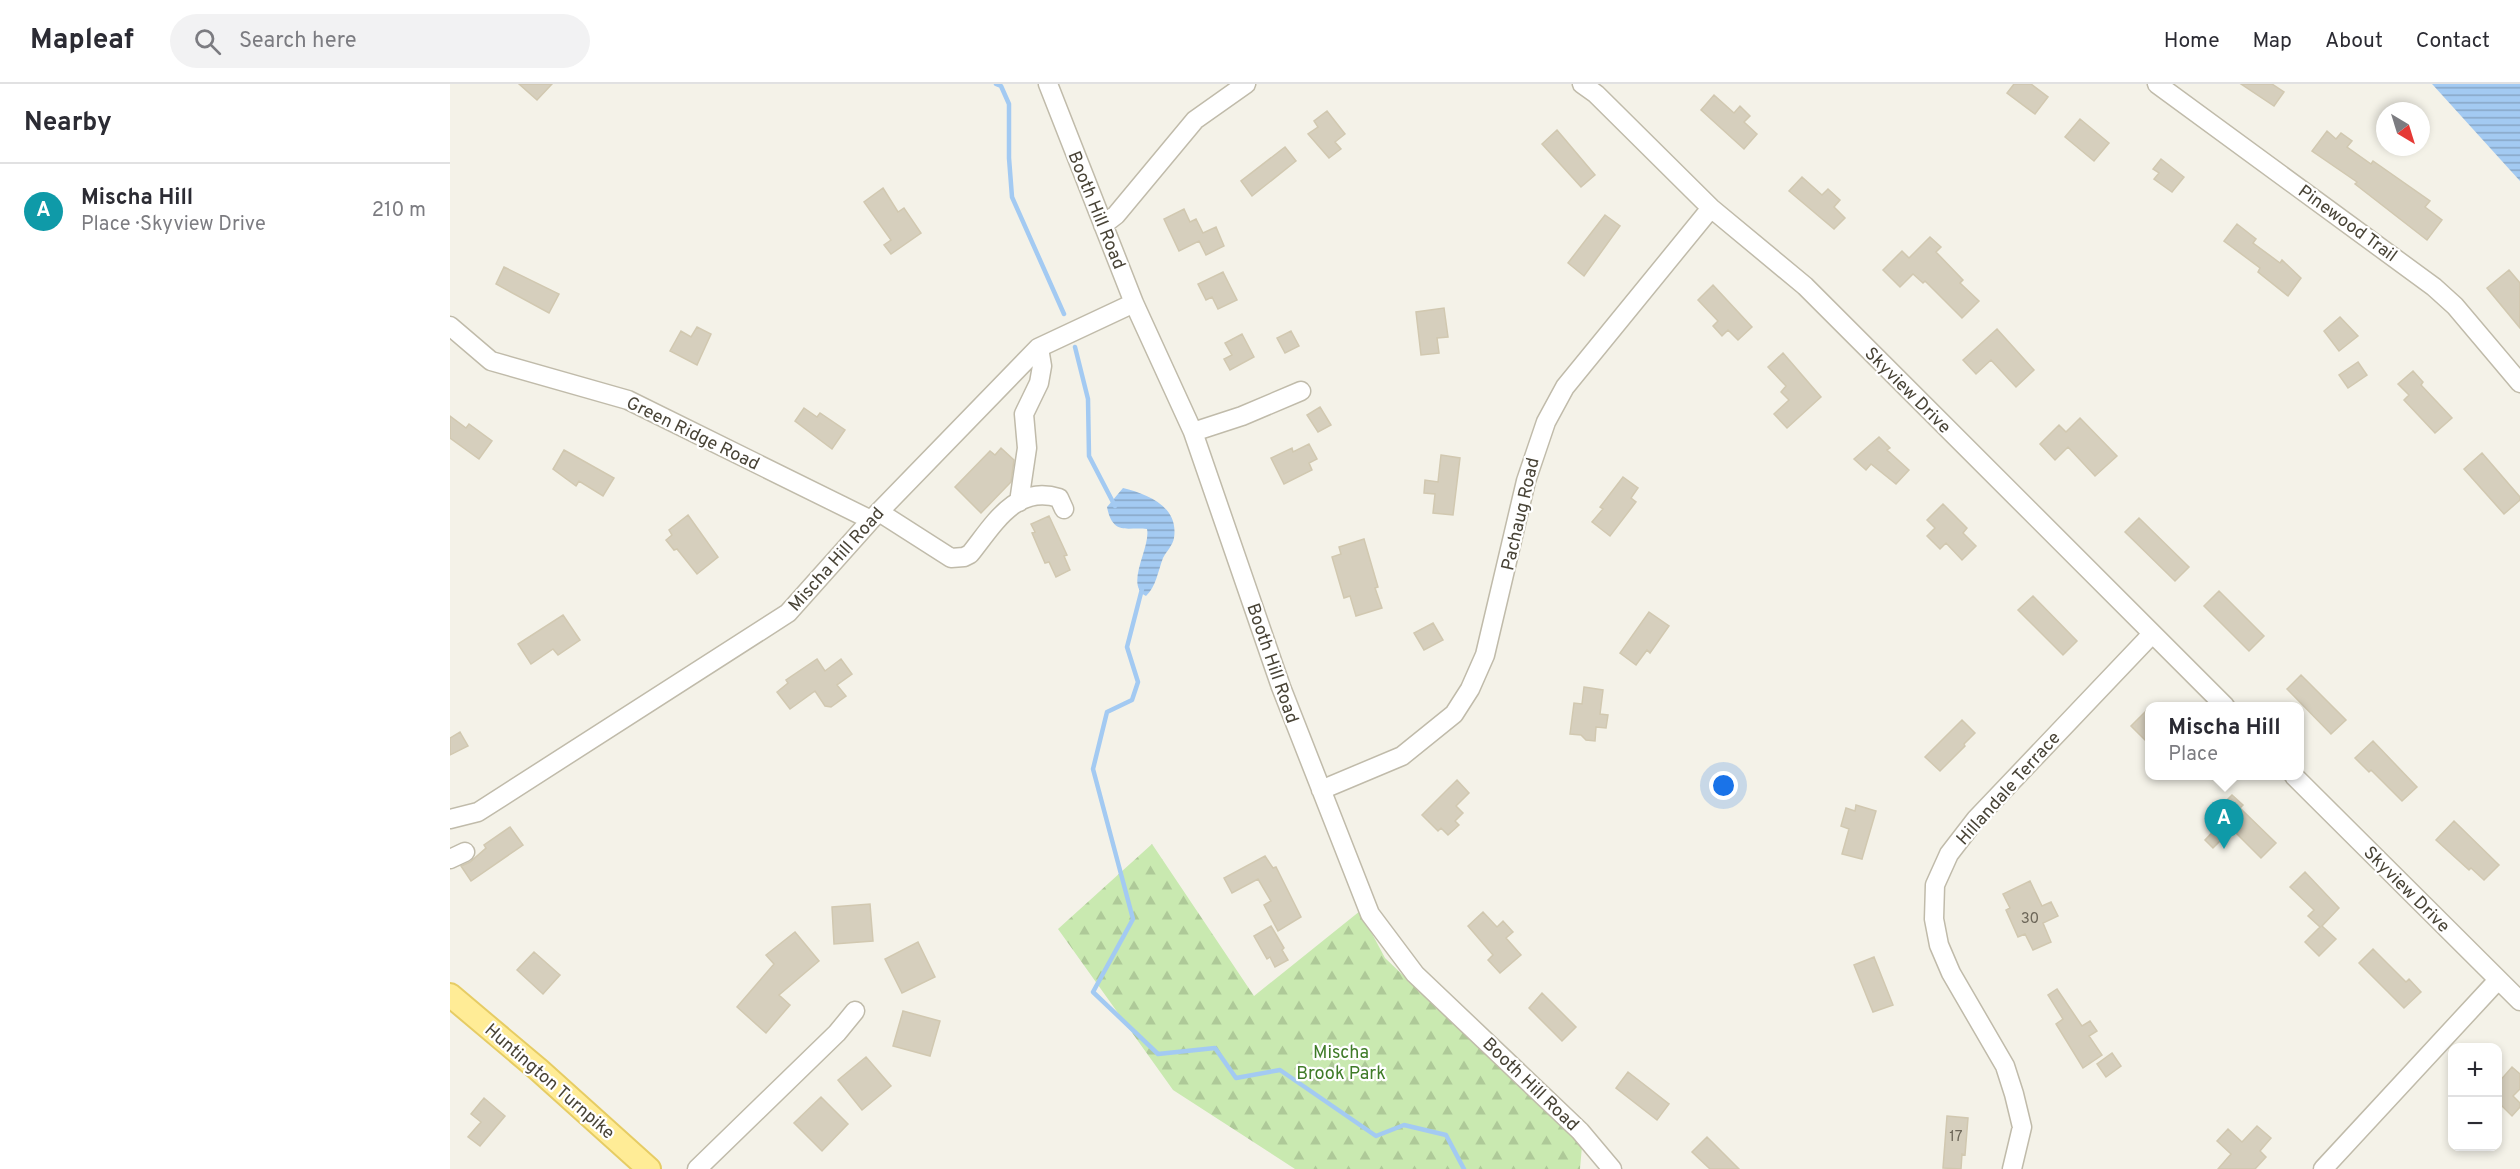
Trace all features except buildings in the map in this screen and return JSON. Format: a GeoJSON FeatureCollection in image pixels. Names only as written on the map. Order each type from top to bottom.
{"type":"FeatureCollection","features":[{"type":"Feature","properties":{"kind":"main road","name":"Huntington Turnpike"},"geometry":{"type":"LineString","coordinates":[[450,995],[539,1070],[649,1169]]}},
{"type":"Feature","properties":{"kind":"street","name":"Booth Hill Road"},"geometry":{"type":"LineString","coordinates":[[1048,84],[1134,303],[1193,432],[1281,687],[1370,914],[1415,974],[1580,1131],[1612,1169]]}},
{"type":"Feature","properties":{"kind":"street"},"geometry":{"type":"LineString","coordinates":[[1102,225],[1116,215],[1195,120],[1246,84]]}},
{"type":"Feature","properties":{"kind":"street","name":"Skyview Drive"},"geometry":{"type":"LineString","coordinates":[[1582,84],[1596,94],[1712,208],[1805,286],[2221,702]]}},
{"type":"Feature","properties":{"kind":"street","name":"Pinewood Trail"},"geometry":{"type":"LineString","coordinates":[[2157,84],[2434,287],[2455,306],[2520,383]]}},
{"type":"Feature","properties":{"kind":"street","name":"Pachaug Road"},"geometry":{"type":"LineString","coordinates":[[1321,790],[1401,756],[1454,714],[1470,689],[1485,655],[1526,481],[1546,422],[1565,387],[1712,208]]}},
{"type":"Feature","properties":{"kind":"street","name":"Mischa Hill Road"},"geometry":{"type":"LineString","coordinates":[[450,819],[478,812],[788,613],[875,516],[1039,348],[1134,303]]}},
{"type":"Feature","properties":{"kind":"street","name":"Green Ridge Road"},"geometry":{"type":"LineString","coordinates":[[450,326],[491,361],[628,400],[875,516],[951,558],[970,554],[1005,510],[1019,502]]}},
{"type":"Feature","properties":{"kind":"street"},"geometry":{"type":"LineString","coordinates":[[1019,502],[1027,448],[1024,414],[1039,383],[1042,366],[1039,348]]}},
{"type":"Feature","properties":{"kind":"street"},"geometry":{"type":"LineString","coordinates":[[1193,432],[1242,416],[1301,391]]}},
{"type":"Feature","properties":{"kind":"street"},"geometry":{"type":"LineString","coordinates":[[1019,502],[1027,496],[1044,493],[1059,498],[1064,509]]}},
{"type":"Feature","properties":{"kind":"street","name":"Hillandale Terrace"},"geometry":{"type":"LineString","coordinates":[[2012,1169],[2022,1127],[2014,1094],[2005,1066],[1951,973],[1939,945],[1934,919],[1935,885],[1948,854],[1976,819],[2152,634]]}},
{"type":"Feature","properties":{"kind":"street","name":"Skyview Drive"},"geometry":{"type":"LineString","coordinates":[[2298,780],[2520,1001]]}},
{"type":"Feature","properties":{"kind":"street"},"geometry":{"type":"LineString","coordinates":[[2323,1169],[2498,980]]}},
{"type":"Feature","properties":{"kind":"street"},"geometry":{"type":"LineString","coordinates":[[697,1169],[837,1033],[855,1011]]}},
{"type":"Feature","properties":{"kind":"green space","name":"Mischa Brook Park"},"geometry":{"type":"Polygon","coordinates":[[[1152,844],[1254,996],[1360,911],[1385,958],[1582,1146],[1580,1169],[1295,1169],[1173,1090],[1058,929],[1152,844]]]}},
{"type":"Feature","properties":{"kind":"water"},"geometry":{"type":"Polygon","coordinates":[[[2520,84],[2520,181],[2433,85],[2520,84]]]}},
{"type":"Feature","properties":{"kind":"water"},"geometry":{"type":"Polygon","coordinates":[[[1123,488],[1159,503],[1172,518],[1174,527],[1171,546],[1146,596],[1137,584],[1147,529],[1128,529],[1117,526],[1113,523],[1107,507],[1123,488]]]}},
{"type":"Feature","properties":{"kind":"waterway"},"geometry":{"type":"LineString","coordinates":[[996,84],[1001,86],[1009,104],[1012,197],[1064,314]]}},
{"type":"Feature","properties":{"kind":"waterway"},"geometry":{"type":"LineString","coordinates":[[1075,347],[1088,399],[1089,456],[1115,506]]}},
{"type":"Feature","properties":{"kind":"waterway"},"geometry":{"type":"LineString","coordinates":[[1142,589],[1127,647],[1138,682],[1132,700],[1107,712],[1093,769],[1133,919],[1093,992],[1158,1054],[1215,1048],[1236,1078],[1280,1070],[1376,1136],[1404,1125],[1446,1135],[1464,1169]]}},
{"type":"Feature","properties":{"kind":"place","name":"Mischa Hill"},"geometry":{"type":"Point","coordinates":[2224,849]}}]}
